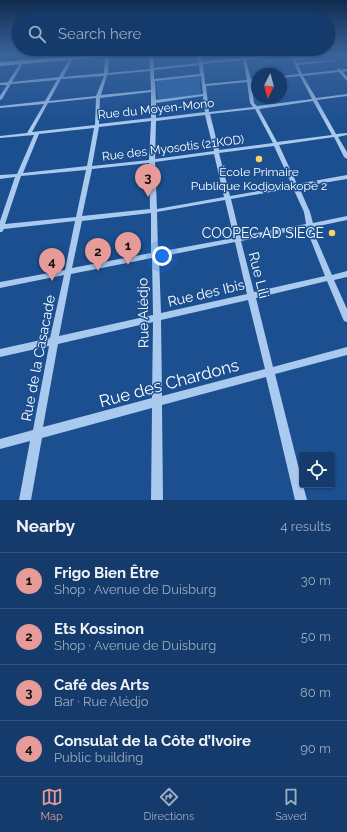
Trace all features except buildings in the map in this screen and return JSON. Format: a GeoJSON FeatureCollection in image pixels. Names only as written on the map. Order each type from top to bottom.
{"type":"FeatureCollection","features":[{"type":"Feature","properties":{"kind":"street"},"geometry":{"type":"LineString","coordinates":[[0,99],[13,77]]}},
{"type":"Feature","properties":{"kind":"street"},"geometry":{"type":"LineString","coordinates":[[0,84],[75,77]]}},
{"type":"Feature","properties":{"kind":"street","name":"Rue de la Casacade"},"geometry":{"type":"LineString","coordinates":[[25,500],[54,341],[97,125],[98,97],[105,77]]}},
{"type":"Feature","properties":{"kind":"street"},"geometry":{"type":"LineString","coordinates":[[153,80],[179,77]]}},
{"type":"Feature","properties":{"kind":"street","name":"Rue Lili"},"geometry":{"type":"LineString","coordinates":[[202,77],[207,113],[301,500]]}},
{"type":"Feature","properties":{"kind":"street"},"geometry":{"type":"LineString","coordinates":[[248,77],[252,104],[276,144],[296,187],[310,219],[313,238],[347,319]]}},
{"type":"Feature","properties":{"kind":"street"},"geometry":{"type":"LineString","coordinates":[[302,77],[347,157]]}},
{"type":"Feature","properties":{"kind":"street"},"geometry":{"type":"LineString","coordinates":[[29,133],[59,79]]}},
{"type":"Feature","properties":{"kind":"street","name":"Rue Alédjo"},"geometry":{"type":"LineString","coordinates":[[153,80],[154,119],[152,161],[157,318],[157,500]]}},
{"type":"Feature","properties":{"kind":"street"},"geometry":{"type":"LineString","coordinates":[[204,85],[249,81]]}},
{"type":"Feature","properties":{"kind":"street"},"geometry":{"type":"LineString","coordinates":[[0,107],[154,91]]}},
{"type":"Feature","properties":{"kind":"street","name":"Rue du Moyen-Mono"},"geometry":{"type":"LineString","coordinates":[[0,137],[255,108],[347,95]]}},
{"type":"Feature","properties":{"kind":"street"},"geometry":{"type":"LineString","coordinates":[[154,102],[205,96]]}},
{"type":"Feature","properties":{"kind":"street"},"geometry":{"type":"LineString","coordinates":[[37,132],[19,175],[0,228],[154,211],[347,178]]}},
{"type":"Feature","properties":{"kind":"street","name":"Rue des Myosotis (21KOD)"},"geometry":{"type":"LineString","coordinates":[[0,177],[217,153],[347,134]]}},
{"type":"Feature","properties":{"kind":"street"},"geometry":{"type":"LineString","coordinates":[[0,285],[347,218]]}},
{"type":"Feature","properties":{"kind":"street","name":"Rue des Ibis"},"geometry":{"type":"LineString","coordinates":[[0,353],[347,274]]}},
{"type":"Feature","properties":{"kind":"street","name":"Rue des Chardons"},"geometry":{"type":"LineString","coordinates":[[0,444],[347,351]]}},
{"type":"Feature","properties":{"kind":"shaded area"},"geometry":{"type":"Polygon","coordinates":[[[199,77],[201,95],[158,101],[156,80],[199,77]]]}},
{"type":"Feature","properties":{"kind":"place","name":"École Primaire Publique Kodjoviakopé 2"},"geometry":{"type":"Point","coordinates":[259,159]}},
{"type":"Feature","properties":{"kind":"place","name":"Café des Arts"},"geometry":{"type":"Point","coordinates":[148,197]}},
{"type":"Feature","properties":{"kind":"place","name":"COOPEC AD SIEGE"},"geometry":{"type":"Point","coordinates":[332,233]}},
{"type":"Feature","properties":{"kind":"place","name":"Frigo Bien Être"},"geometry":{"type":"Point","coordinates":[128,265]}},
{"type":"Feature","properties":{"kind":"place","name":"Ets Kossinon"},"geometry":{"type":"Point","coordinates":[98,271]}},
{"type":"Feature","properties":{"kind":"place","name":"Consulat de la Côte d’Ivoire"},"geometry":{"type":"Point","coordinates":[52,281]}}]}
